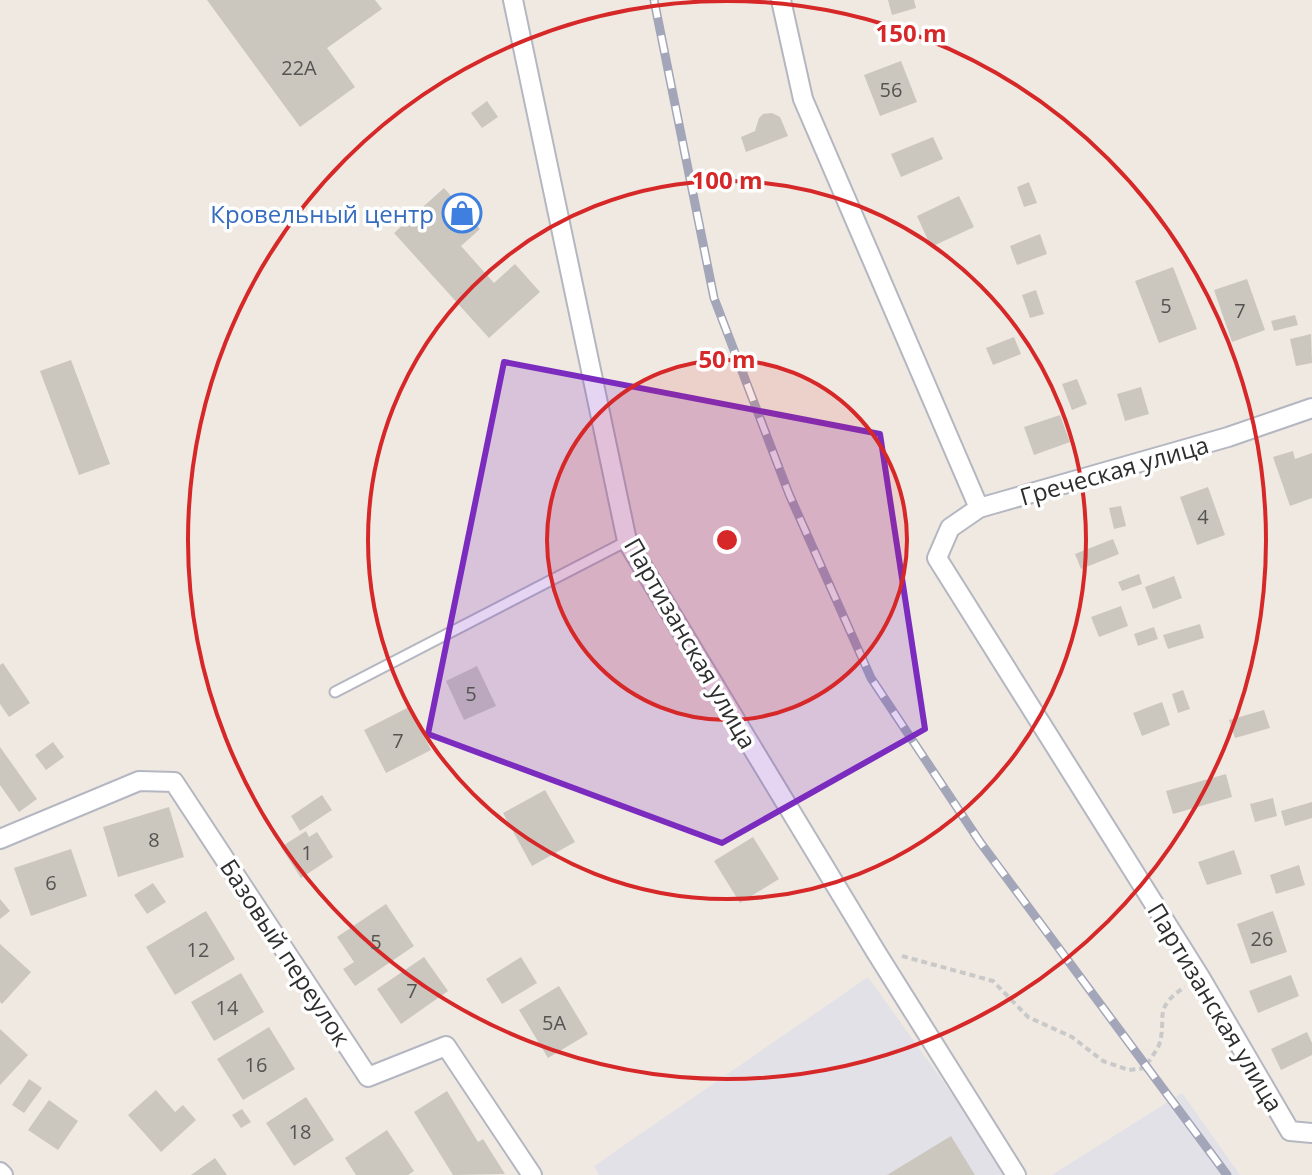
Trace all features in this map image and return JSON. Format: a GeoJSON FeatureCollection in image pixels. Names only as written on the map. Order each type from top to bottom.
{"type":"FeatureCollection","features":[{"type":"Feature","properties":{"kind":"street","name":"Партизанская улица"},"geometry":{"type":"LineString","coordinates":[[513,0],[627,541],[876,952],[1016,1175]]}},
{"type":"Feature","properties":{"kind":"street"},"geometry":{"type":"LineString","coordinates":[[781,0],[803,99],[979,508]]}},
{"type":"Feature","properties":{"kind":"street","name":"Греческая улица"},"geometry":{"type":"LineString","coordinates":[[937,558],[950,528],[979,508],[1228,437],[1312,408]]}},
{"type":"Feature","properties":{"kind":"street","name":"Партизанская улица"},"geometry":{"type":"LineString","coordinates":[[937,558],[1200,977],[1290,1131],[1312,1133]]}},
{"type":"Feature","properties":{"kind":"street","name":"Базовый переулок"},"geometry":{"type":"LineString","coordinates":[[0,839],[139,781],[174,782],[368,1077],[446,1046],[532,1175]]}},
{"type":"Feature","properties":{"kind":"lane"},"geometry":{"type":"LineString","coordinates":[[335,692],[627,541]]}},
{"type":"Feature","properties":{"kind":"path"},"geometry":{"type":"LineString","coordinates":[[876,952],[910,957],[993,981],[1028,1017],[1072,1037],[1103,1061],[1129,1070],[1145,1068],[1160,1043],[1161,1014],[1174,994],[1200,977]]}},
{"type":"Feature","properties":{"kind":"highlighted area"},"geometry":{"type":"Polygon","coordinates":[[[504,362],[880,434],[925,729],[722,843],[428,734],[504,362]]]}},
{"type":"Feature","properties":{"kind":"shaded area"},"geometry":{"type":"Polygon","coordinates":[[[868,977],[1010,1175],[599,1175],[594,1166],[868,977]]]}},
{"type":"Feature","properties":{"kind":"shaded area"},"geometry":{"type":"Polygon","coordinates":[[[1182,1093],[1240,1175],[1052,1175],[1182,1093]]]}},
{"type":"Feature","properties":{"kind":"building"},"geometry":{"type":"Polygon","coordinates":[[[207,0],[375,0],[382,9],[327,48],[355,87],[300,127],[207,0]]]}},
{"type":"Feature","properties":{"kind":"building"},"geometry":{"type":"Polygon","coordinates":[[[888,0],[914,0],[916,8],[892,15],[888,0]]]}},
{"type":"Feature","properties":{"kind":"building"},"geometry":{"type":"Polygon","coordinates":[[[901,61],[917,102],[880,116],[864,75],[901,61]]]}},
{"type":"Feature","properties":{"kind":"building"},"geometry":{"type":"Polygon","coordinates":[[[487,101],[498,117],[482,128],[471,113],[487,101]]]}},
{"type":"Feature","properties":{"kind":"building"},"geometry":{"type":"Polygon","coordinates":[[[772,113],[780,117],[788,136],[746,152],[741,137],[755,131],[763,114],[772,113]]]}},
{"type":"Feature","properties":{"kind":"building"},"geometry":{"type":"Polygon","coordinates":[[[933,137],[943,159],[901,177],[891,154],[933,137]]]}},
{"type":"Feature","properties":{"kind":"building"},"geometry":{"type":"Polygon","coordinates":[[[1029,182],[1037,203],[1024,207],[1017,187],[1029,182]]]}},
{"type":"Feature","properties":{"kind":"building"},"geometry":{"type":"Polygon","coordinates":[[[444,188],[480,229],[461,246],[494,283],[515,264],[540,292],[489,338],[394,233],[444,188]]]}},
{"type":"Feature","properties":{"kind":"building"},"geometry":{"type":"Polygon","coordinates":[[[959,196],[974,227],[931,247],[917,216],[959,196]]]}},
{"type":"Feature","properties":{"kind":"building"},"geometry":{"type":"Polygon","coordinates":[[[1040,234],[1047,254],[1017,265],[1010,246],[1040,234]]]}},
{"type":"Feature","properties":{"kind":"building"},"geometry":{"type":"Polygon","coordinates":[[[1173,267],[1197,329],[1159,343],[1135,281],[1173,267]]]}},
{"type":"Feature","properties":{"kind":"building"},"geometry":{"type":"Polygon","coordinates":[[[1247,279],[1265,330],[1232,342],[1214,290],[1247,279]]]}},
{"type":"Feature","properties":{"kind":"building"},"geometry":{"type":"Polygon","coordinates":[[[1036,290],[1044,314],[1030,318],[1022,295],[1036,290]]]}},
{"type":"Feature","properties":{"kind":"building"},"geometry":{"type":"Polygon","coordinates":[[[1295,315],[1298,325],[1274,331],[1271,321],[1295,315]]]}},
{"type":"Feature","properties":{"kind":"building"},"geometry":{"type":"Polygon","coordinates":[[[1311,334],[1312,363],[1296,366],[1290,339],[1311,334]]]}},
{"type":"Feature","properties":{"kind":"building"},"geometry":{"type":"Polygon","coordinates":[[[1014,337],[1021,354],[993,365],[986,348],[1014,337]]]}},
{"type":"Feature","properties":{"kind":"building"},"geometry":{"type":"Polygon","coordinates":[[[71,360],[110,464],[79,475],[40,371],[71,360]]]}},
{"type":"Feature","properties":{"kind":"building"},"geometry":{"type":"Polygon","coordinates":[[[1077,379],[1087,404],[1072,410],[1062,384],[1077,379]]]}},
{"type":"Feature","properties":{"kind":"building"},"geometry":{"type":"Polygon","coordinates":[[[1141,387],[1149,414],[1125,421],[1117,394],[1141,387]]]}},
{"type":"Feature","properties":{"kind":"building"},"geometry":{"type":"Polygon","coordinates":[[[1060,415],[1070,442],[1034,455],[1024,427],[1060,415]]]}},
{"type":"Feature","properties":{"kind":"building"},"geometry":{"type":"Polygon","coordinates":[[[1293,451],[1295,459],[1312,453],[1312,498],[1290,506],[1273,457],[1293,451]]]}},
{"type":"Feature","properties":{"kind":"building"},"geometry":{"type":"Polygon","coordinates":[[[1208,487],[1225,535],[1197,545],[1180,497],[1208,487]]]}},
{"type":"Feature","properties":{"kind":"building"},"geometry":{"type":"Polygon","coordinates":[[[1121,506],[1126,526],[1114,529],[1109,508],[1121,506]]]}},
{"type":"Feature","properties":{"kind":"building"},"geometry":{"type":"Polygon","coordinates":[[[1113,539],[1119,554],[1081,569],[1075,554],[1113,539]]]}},
{"type":"Feature","properties":{"kind":"building"},"geometry":{"type":"Polygon","coordinates":[[[1139,574],[1142,584],[1122,591],[1118,582],[1139,574]]]}},
{"type":"Feature","properties":{"kind":"building"},"geometry":{"type":"Polygon","coordinates":[[[1174,576],[1182,598],[1153,609],[1145,587],[1174,576]]]}},
{"type":"Feature","properties":{"kind":"building"},"geometry":{"type":"Polygon","coordinates":[[[1121,606],[1128,626],[1099,637],[1091,617],[1121,606]]]}},
{"type":"Feature","properties":{"kind":"building"},"geometry":{"type":"Polygon","coordinates":[[[1200,624],[1204,638],[1168,649],[1163,635],[1200,624]]]}},
{"type":"Feature","properties":{"kind":"building"},"geometry":{"type":"Polygon","coordinates":[[[1154,627],[1158,639],[1138,646],[1134,634],[1154,627]]]}},
{"type":"Feature","properties":{"kind":"building"},"geometry":{"type":"Polygon","coordinates":[[[3,663],[30,703],[9,717],[0,704],[0,665],[3,663]]]}},
{"type":"Feature","properties":{"kind":"building"},"geometry":{"type":"Polygon","coordinates":[[[477,666],[496,706],[464,720],[446,681],[477,666]]]}},
{"type":"Feature","properties":{"kind":"building"},"geometry":{"type":"Polygon","coordinates":[[[1183,690],[1190,709],[1178,713],[1172,694],[1183,690]]]}},
{"type":"Feature","properties":{"kind":"building"},"geometry":{"type":"Polygon","coordinates":[[[1162,702],[1170,725],[1142,736],[1133,713],[1162,702]]]}},
{"type":"Feature","properties":{"kind":"building"},"geometry":{"type":"Polygon","coordinates":[[[409,707],[431,750],[386,773],[364,730],[409,707]]]}},
{"type":"Feature","properties":{"kind":"building"},"geometry":{"type":"Polygon","coordinates":[[[1264,710],[1270,728],[1235,738],[1229,720],[1264,710]]]}},
{"type":"Feature","properties":{"kind":"building"},"geometry":{"type":"Polygon","coordinates":[[[53,742],[64,757],[46,770],[35,755],[53,742]]]}},
{"type":"Feature","properties":{"kind":"building"},"geometry":{"type":"Polygon","coordinates":[[[0,747],[37,799],[19,812],[0,785],[0,747]]]}},
{"type":"Feature","properties":{"kind":"building"},"geometry":{"type":"Polygon","coordinates":[[[1226,774],[1232,797],[1173,814],[1166,791],[1226,774]]]}},
{"type":"Feature","properties":{"kind":"building"},"geometry":{"type":"Polygon","coordinates":[[[545,790],[575,842],[532,866],[503,813],[545,790]]]}},
{"type":"Feature","properties":{"kind":"building"},"geometry":{"type":"Polygon","coordinates":[[[322,795],[332,810],[300,831],[291,816],[322,795]]]}},
{"type":"Feature","properties":{"kind":"building"},"geometry":{"type":"Polygon","coordinates":[[[1273,798],[1277,816],[1255,822],[1250,804],[1273,798]]]}},
{"type":"Feature","properties":{"kind":"building"},"geometry":{"type":"Polygon","coordinates":[[[1312,802],[1312,818],[1285,826],[1281,811],[1312,802]]]}},
{"type":"Feature","properties":{"kind":"building"},"geometry":{"type":"Polygon","coordinates":[[[169,807],[184,857],[118,877],[103,827],[169,807]]]}},
{"type":"Feature","properties":{"kind":"building"},"geometry":{"type":"Polygon","coordinates":[[[306,831],[309,837],[317,832],[333,857],[301,878],[281,847],[306,831]]]}},
{"type":"Feature","properties":{"kind":"building"},"geometry":{"type":"Polygon","coordinates":[[[753,837],[779,879],[740,903],[714,861],[753,837]]]}},
{"type":"Feature","properties":{"kind":"building"},"geometry":{"type":"Polygon","coordinates":[[[71,849],[87,896],[31,916],[14,868],[71,849]]]}},
{"type":"Feature","properties":{"kind":"building"},"geometry":{"type":"Polygon","coordinates":[[[1234,850],[1242,874],[1207,885],[1198,862],[1234,850]]]}},
{"type":"Feature","properties":{"kind":"building"},"geometry":{"type":"Polygon","coordinates":[[[1299,865],[1305,885],[1276,894],[1270,875],[1299,865]]]}},
{"type":"Feature","properties":{"kind":"building"},"geometry":{"type":"Polygon","coordinates":[[[153,883],[166,902],[147,914],[134,895],[153,883]]]}},
{"type":"Feature","properties":{"kind":"building"},"geometry":{"type":"Polygon","coordinates":[[[0,899],[10,911],[0,919],[0,899]]]}},
{"type":"Feature","properties":{"kind":"building"},"geometry":{"type":"Polygon","coordinates":[[[386,904],[414,946],[355,986],[343,969],[354,962],[337,937],[386,904]]]}},
{"type":"Feature","properties":{"kind":"building"},"geometry":{"type":"Polygon","coordinates":[[[206,911],[235,959],[175,995],[146,947],[206,911]]]}},
{"type":"Feature","properties":{"kind":"building"},"geometry":{"type":"Polygon","coordinates":[[[1273,911],[1287,952],[1251,964],[1237,924],[1273,911]]]}},
{"type":"Feature","properties":{"kind":"building"},"geometry":{"type":"Polygon","coordinates":[[[0,944],[31,972],[2,1004],[0,1002],[0,944]]]}},
{"type":"Feature","properties":{"kind":"building"},"geometry":{"type":"Polygon","coordinates":[[[424,957],[448,991],[401,1024],[377,989],[424,957]]]}},
{"type":"Feature","properties":{"kind":"building"},"geometry":{"type":"Polygon","coordinates":[[[521,957],[537,983],[502,1004],[486,979],[521,957]]]}},
{"type":"Feature","properties":{"kind":"building"},"geometry":{"type":"Polygon","coordinates":[[[241,973],[264,1012],[214,1041],[191,1002],[241,973]]]}},
{"type":"Feature","properties":{"kind":"building"},"geometry":{"type":"Polygon","coordinates":[[[1291,975],[1299,996],[1258,1013],[1249,991],[1291,975]]]}},
{"type":"Feature","properties":{"kind":"building"},"geometry":{"type":"Polygon","coordinates":[[[559,986],[588,1034],[548,1058],[519,1010],[559,986]]]}},
{"type":"Feature","properties":{"kind":"building"},"geometry":{"type":"Polygon","coordinates":[[[269,1027],[295,1069],[243,1100],[217,1059],[269,1027]]]}},
{"type":"Feature","properties":{"kind":"building"},"geometry":{"type":"Polygon","coordinates":[[[0,1029],[28,1055],[0,1085],[0,1029]]]}},
{"type":"Feature","properties":{"kind":"building"},"geometry":{"type":"Polygon","coordinates":[[[1307,1032],[1312,1043],[1312,1055],[1281,1070],[1271,1049],[1307,1032]]]}},
{"type":"Feature","properties":{"kind":"building"},"geometry":{"type":"Polygon","coordinates":[[[29,1079],[42,1088],[24,1113],[12,1105],[29,1079]]]}},
{"type":"Feature","properties":{"kind":"building"},"geometry":{"type":"Polygon","coordinates":[[[156,1090],[175,1112],[183,1105],[196,1120],[161,1152],[128,1115],[156,1090]]]}},
{"type":"Feature","properties":{"kind":"building"},"geometry":{"type":"Polygon","coordinates":[[[447,1091],[478,1142],[483,1139],[505,1174],[453,1175],[414,1112],[447,1091]]]}},
{"type":"Feature","properties":{"kind":"building"},"geometry":{"type":"Polygon","coordinates":[[[306,1097],[334,1140],[294,1166],[266,1123],[306,1097]]]}},
{"type":"Feature","properties":{"kind":"building"},"geometry":{"type":"Polygon","coordinates":[[[49,1100],[78,1121],[58,1150],[28,1130],[49,1100]]]}},
{"type":"Feature","properties":{"kind":"building"},"geometry":{"type":"Polygon","coordinates":[[[242,1109],[251,1122],[241,1128],[232,1115],[242,1109]]]}},
{"type":"Feature","properties":{"kind":"building"},"geometry":{"type":"Polygon","coordinates":[[[387,1130],[414,1171],[408,1175],[356,1175],[345,1158],[387,1130]]]}},
{"type":"Feature","properties":{"kind":"building"},"geometry":{"type":"Polygon","coordinates":[[[951,1136],[975,1175],[887,1175],[951,1136]]]}},
{"type":"Feature","properties":{"kind":"building"},"geometry":{"type":"Polygon","coordinates":[[[215,1158],[227,1175],[191,1175],[215,1158]]]}},
{"type":"Feature","properties":{"kind":"railway"},"geometry":{"type":"LineString","coordinates":[[654,0],[714,298],[789,494],[871,678],[980,842],[1227,1175]]}},
{"type":"Feature","properties":{"kind":"place","name":"Кровельный центр"},"geometry":{"type":"Point","coordinates":[462,213]}}]}
